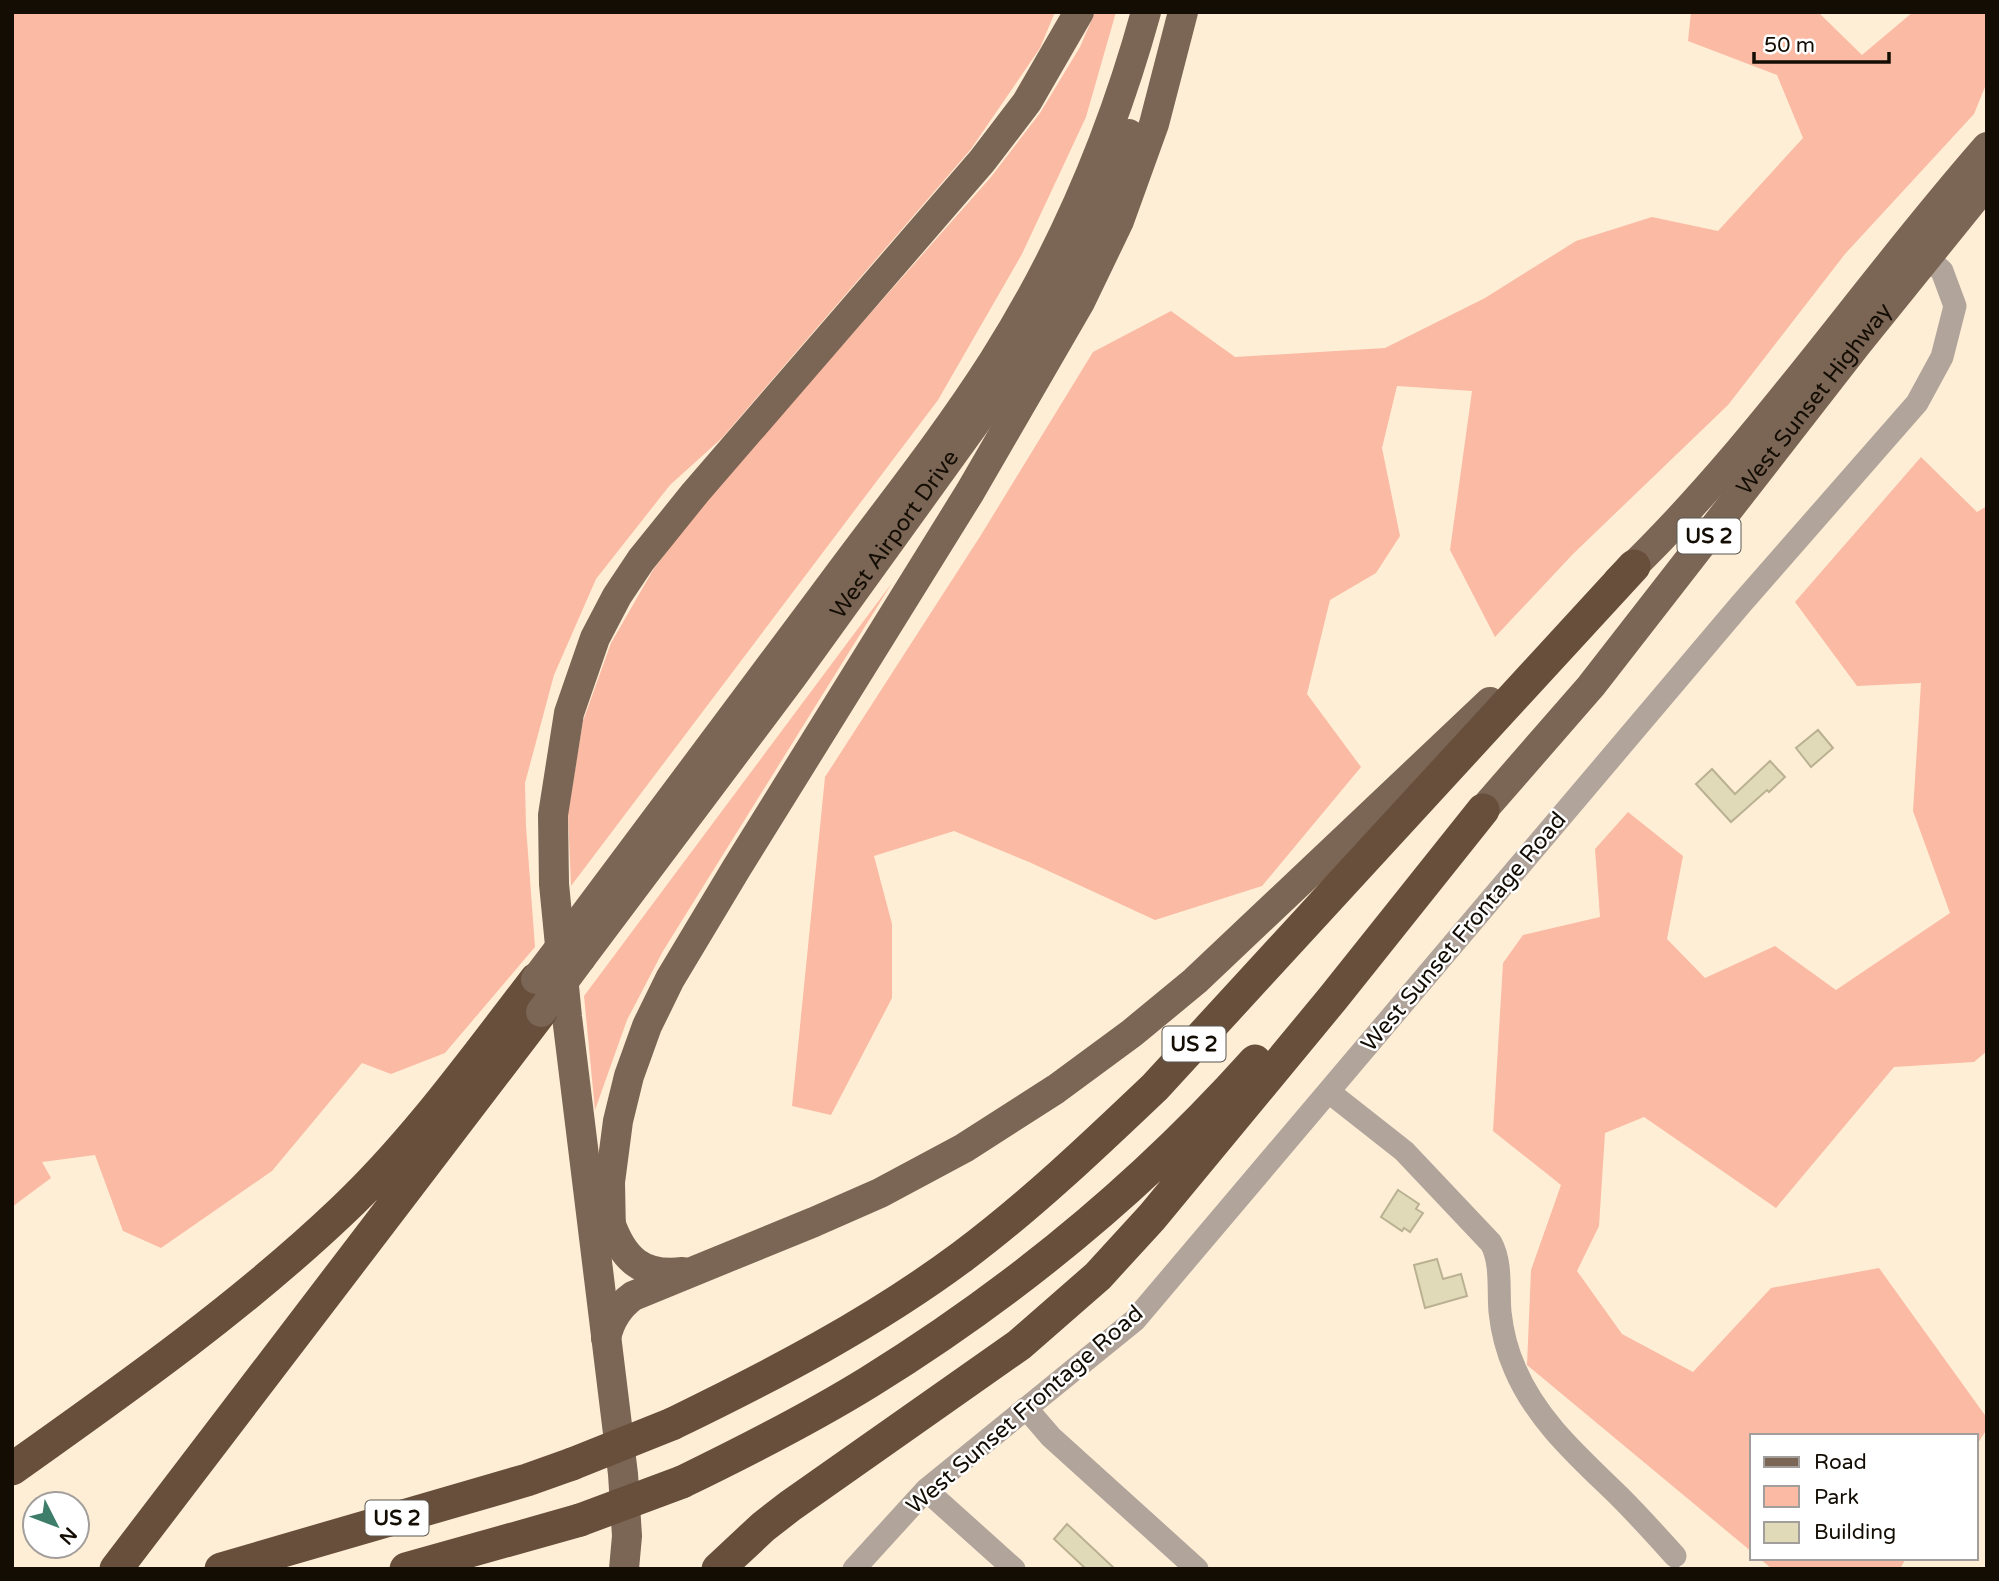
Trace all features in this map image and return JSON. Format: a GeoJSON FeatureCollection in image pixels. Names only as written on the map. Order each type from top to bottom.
{"type":"FeatureCollection","features":[{"type":"Feature","properties":{"kind":"highway","name":"US 2"},"geometry":{"type":"LineString","coordinates":[[221,1569],[527,1480],[672,1424],[742,1390],[843,1335],[962,1257],[1089,1150],[1155,1087],[1634,566]]}},
{"type":"Feature","properties":{"kind":"highway","name":"US 2"},"geometry":{"type":"LineString","coordinates":[[406,1569],[580,1520],[682,1482],[773,1437],[889,1369],[976,1311],[1080,1229],[1195,1123],[1483,810]]}},
{"type":"Feature","properties":{"kind":"highway"},"geometry":{"type":"LineString","coordinates":[[718,1569],[790,1506],[1019,1345],[1098,1276],[1152,1217],[1334,998],[1483,810]]}},
{"type":"Feature","properties":{"kind":"highway"},"geometry":{"type":"LineString","coordinates":[[12,1469],[233,1308],[344,1209],[538,995]]}},
{"type":"Feature","properties":{"kind":"highway"},"geometry":{"type":"LineString","coordinates":[[116,1569],[538,995]]}},
{"type":"Feature","properties":{"kind":"main road"},"geometry":{"type":"LineString","coordinates":[[638,1569],[641,1531],[638,1481],[612,1324],[568,1017],[554,884],[553,815],[569,713],[595,638],[617,596],[641,560],[695,493],[982,162],[1027,102],[1079,12]]}},
{"type":"Feature","properties":{"kind":"main road","name":"West Airport Drive"},"geometry":{"type":"LineString","coordinates":[[538,995],[577,925],[928,455],[995,359],[1030,300],[1076,208],[1113,117],[1146,12]]}},
{"type":"Feature","properties":{"kind":"main road","name":"West Airport Drive"},"geometry":{"type":"LineString","coordinates":[[538,995],[581,958],[792,677],[1012,372],[1062,287],[1104,199],[1138,110],[1169,12]]}},
{"type":"Feature","properties":{"kind":"main road"},"geometry":{"type":"LineString","coordinates":[[624,1569],[627,1518],[612,1324],[610,1182],[618,1121],[629,1076],[647,1026],[670,979],[976,481],[1080,302],[1119,221],[1150,136],[1183,12]]}},
{"type":"Feature","properties":{"kind":"main road","name":"West Sunset Highway"},"geometry":{"type":"LineString","coordinates":[[1483,810],[1591,686],[1917,248],[1987,146]]}},
{"type":"Feature","properties":{"kind":"main road","name":"West Sunset Highway"},"geometry":{"type":"LineString","coordinates":[[700,1268],[825,1218],[914,1175],[989,1133],[1094,1062],[1195,981],[1634,566],[1917,248],[1987,183]]}},
{"type":"Feature","properties":{"kind":"main road"},"geometry":{"type":"LineString","coordinates":[[610,1222],[621,1249],[635,1263],[646,1269],[673,1273],[700,1268]]}},
{"type":"Feature","properties":{"kind":"main road"},"geometry":{"type":"LineString","coordinates":[[612,1324],[628,1300],[700,1268]]}},
{"type":"Feature","properties":{"kind":"street","name":"West Sunset Frontage Road"},"geometry":{"type":"LineString","coordinates":[[854,1569],[926,1490],[1135,1320],[1741,604],[1917,403],[1942,357],[1955,306],[1942,271],[1917,248]]}},
{"type":"Feature","properties":{"kind":"street"},"geometry":{"type":"LineString","coordinates":[[1329,1092],[1404,1151],[1491,1243],[1498,1264],[1500,1314],[1507,1348],[1536,1409],[1563,1441],[1675,1556]]}},
{"type":"Feature","properties":{"kind":"street"},"geometry":{"type":"LineString","coordinates":[[1026,1408],[1051,1437],[1197,1569]]}},
{"type":"Feature","properties":{"kind":"street"},"geometry":{"type":"LineString","coordinates":[[926,1490],[1014,1569]]}},
{"type":"Feature","properties":{"kind":"green space"},"geometry":{"type":"Polygon","coordinates":[[[12,12],[1055,12],[1040,48],[971,149],[722,438],[670,485],[596,579],[554,675],[525,783],[535,947],[445,1053],[391,1074],[362,1063],[272,1171],[161,1248],[123,1231],[95,1155],[42,1162],[51,1178],[12,1207],[12,12]]]}},
{"type":"Feature","properties":{"kind":"green space"},"geometry":{"type":"Polygon","coordinates":[[[1095,12],[1116,12],[1086,117],[1022,254],[938,400],[571,886],[568,813],[583,721],[611,643],[653,570],[707,498],[991,177],[1040,113],[1080,47],[1095,12]]]}},
{"type":"Feature","properties":{"kind":"green space"},"geometry":{"type":"Polygon","coordinates":[[[1691,12],[1818,12],[1862,55],[1913,12],[1987,12],[1987,82],[1974,114],[1845,254],[1728,405],[1573,554],[1495,637],[1450,550],[1472,391],[1397,386],[1382,448],[1400,536],[1376,573],[1330,600],[1307,694],[1361,767],[1262,886],[1155,920],[954,831],[874,856],[892,924],[892,998],[831,1115],[792,1106],[825,777],[981,535],[1093,352],[1171,311],[1235,357],[1385,348],[1485,298],[1576,241],[1652,217],[1718,231],[1803,138],[1777,75],[1688,41],[1691,12]]]}},
{"type":"Feature","properties":{"kind":"green space"},"geometry":{"type":"Polygon","coordinates":[[[1921,457],[1977,512],[1987,506],[1987,1051],[1974,1062],[1894,1067],[1776,1208],[1644,1117],[1605,1133],[1599,1226],[1577,1271],[1622,1334],[1693,1372],[1771,1288],[1879,1268],[1987,1418],[1987,1429],[1978,1443],[1978,1434],[1750,1434],[1750,1550],[1527,1365],[1531,1270],[1561,1185],[1493,1131],[1503,963],[1523,935],[1600,917],[1595,849],[1628,812],[1683,856],[1667,939],[1705,978],[1775,946],[1836,990],[1950,913],[1913,811],[1921,683],[1857,686],[1795,602],[1921,457]]]}},
{"type":"Feature","properties":{"kind":"green space"},"geometry":{"type":"Polygon","coordinates":[[[892,583],[663,951],[627,1020],[595,1110],[584,996],[892,583]]]}},
{"type":"Feature","properties":{"kind":"green space"},"geometry":{"type":"Polygon","coordinates":[[[1761,1560],[1905,1560],[1900,1569],[1772,1569],[1761,1560]]]}},
{"type":"Feature","properties":{"kind":"building"},"geometry":{"type":"Polygon","coordinates":[[[1818,730],[1833,748],[1811,767],[1796,748],[1818,730]]]}},
{"type":"Feature","properties":{"kind":"building"},"geometry":{"type":"Polygon","coordinates":[[[1770,761],[1785,777],[1731,822],[1696,784],[1712,769],[1735,794],[1770,761]]]}},
{"type":"Feature","properties":{"kind":"building"},"geometry":{"type":"Polygon","coordinates":[[[1398,1190],[1419,1204],[1416,1209],[1423,1213],[1410,1232],[1404,1228],[1402,1231],[1381,1217],[1398,1190]]]}},
{"type":"Feature","properties":{"kind":"building"},"geometry":{"type":"Polygon","coordinates":[[[1437,1259],[1443,1279],[1461,1274],[1467,1296],[1425,1308],[1414,1265],[1437,1259]]]}},
{"type":"Feature","properties":{"kind":"building"},"geometry":{"type":"Polygon","coordinates":[[[1067,1524],[1115,1569],[1086,1569],[1054,1539],[1067,1524]]]}}]}
